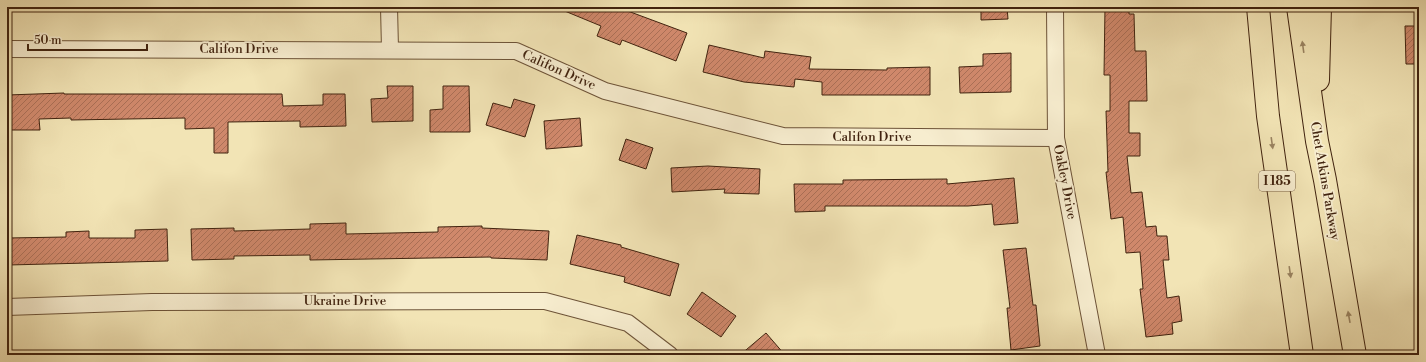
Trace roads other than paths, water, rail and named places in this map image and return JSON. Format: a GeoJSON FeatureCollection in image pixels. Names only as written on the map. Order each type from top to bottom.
{"type":"FeatureCollection","features":[{"type":"Feature","properties":{"kind":"highway"},"geometry":{"type":"LineString","coordinates":[[1245,7],[1268,116]]}},
{"type":"Feature","properties":{"kind":"highway","name":"I 185"},"geometry":{"type":"LineString","coordinates":[[1258,7],[1268,116],[1302,355]]}},
{"type":"Feature","properties":{"kind":"highway","name":"Chet Atkins Parkway"},"geometry":{"type":"LineString","coordinates":[[1298,7],[1316,141],[1325,180],[1355,355]]}},
{"type":"Feature","properties":{"kind":"highway"},"geometry":{"type":"LineString","coordinates":[[1316,141],[1320,7]]}},
{"type":"Feature","properties":{"kind":"street"},"geometry":{"type":"LineString","coordinates":[[389,7],[390,50]]}},
{"type":"Feature","properties":{"kind":"street","name":"Oakley Drive"},"geometry":{"type":"LineString","coordinates":[[1055,7],[1056,138],[1097,355]]}},
{"type":"Feature","properties":{"kind":"street","name":"Califon Drive"},"geometry":{"type":"LineString","coordinates":[[7,49],[516,51],[605,91],[784,136],[1056,138]]}},
{"type":"Feature","properties":{"kind":"street","name":"Ukraine Drive"},"geometry":{"type":"LineString","coordinates":[[7,307],[152,302],[545,301],[628,323],[670,355]]}}]}
